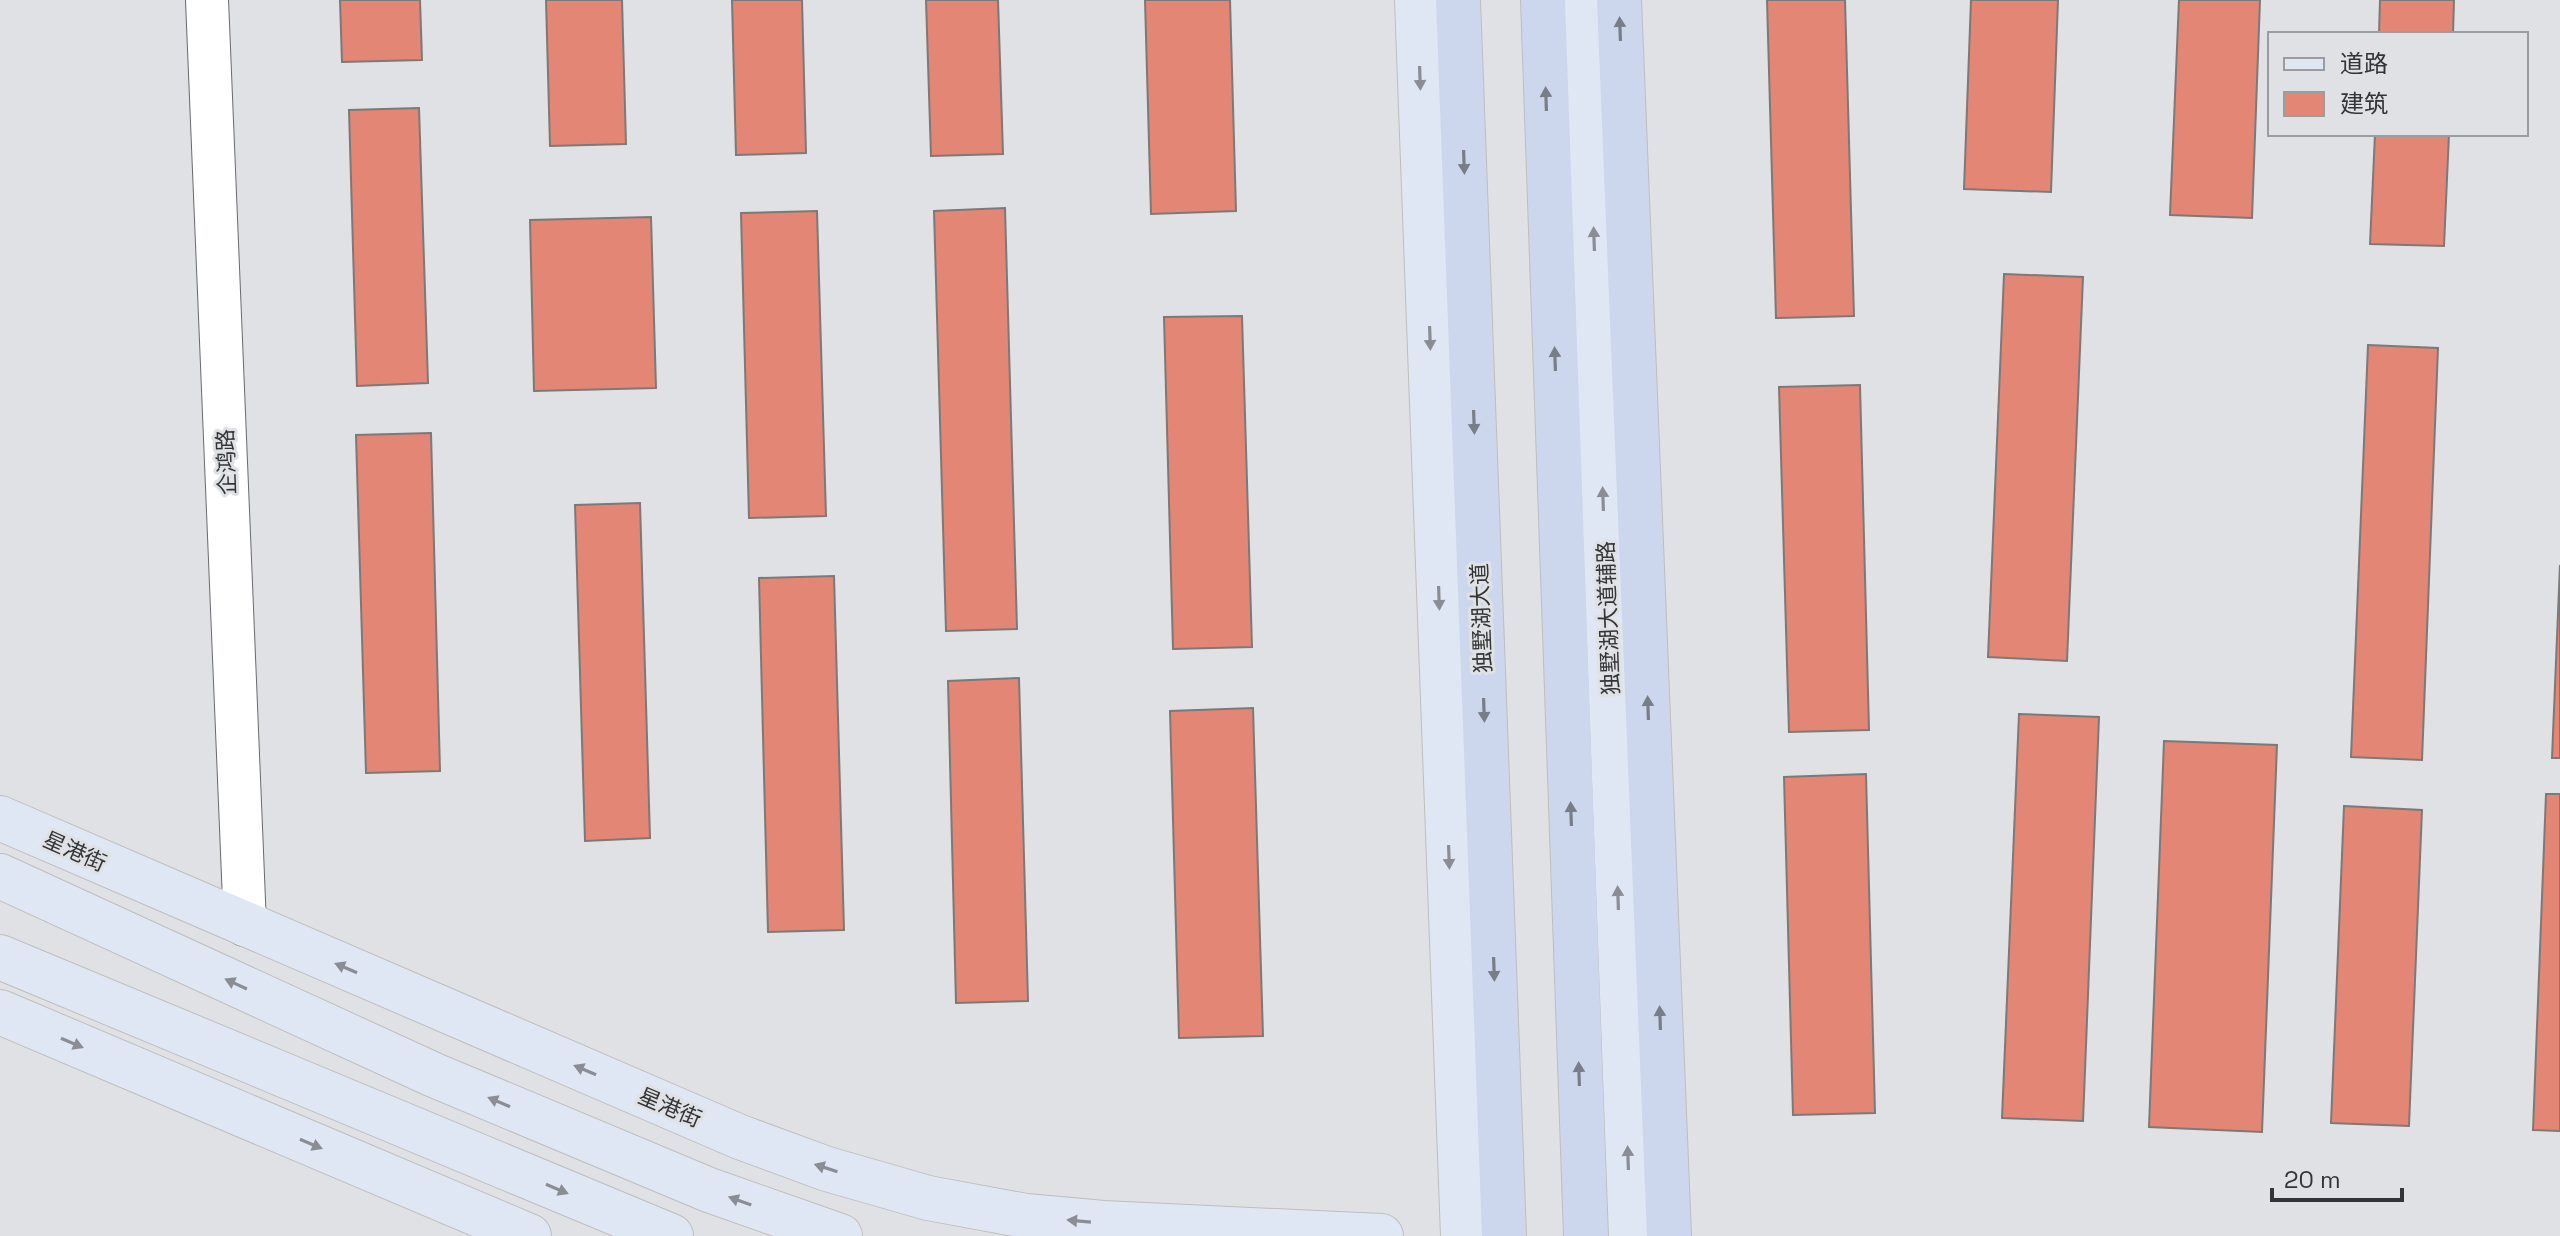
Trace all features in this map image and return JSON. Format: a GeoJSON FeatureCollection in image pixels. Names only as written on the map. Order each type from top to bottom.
{"type":"FeatureCollection","features":[{"type":"Feature","properties":{"kind":"highway","name":"独墅湖大道"},"geometry":{"type":"LineString","coordinates":[[1458,0],[1504,1236]]}},
{"type":"Feature","properties":{"kind":"highway"},"geometry":{"type":"LineString","coordinates":[[1543,0],[1586,1236]]}},
{"type":"Feature","properties":{"kind":"highway"},"geometry":{"type":"LineString","coordinates":[[1619,0],[1669,1236]]}},
{"type":"Feature","properties":{"kind":"main road"},"geometry":{"type":"LineString","coordinates":[[1417,0],[1463,1236]]}},
{"type":"Feature","properties":{"kind":"main road","name":"独墅湖大道辅路"},"geometry":{"type":"LineString","coordinates":[[1585,0],[1631,1236]]}},
{"type":"Feature","properties":{"kind":"main road","name":"星港街"},"geometry":{"type":"LineString","coordinates":[[0,818],[740,1137],[827,1169],[913,1194],[1041,1218],[1381,1236]]}},
{"type":"Feature","properties":{"kind":"main road"},"geometry":{"type":"LineString","coordinates":[[0,876],[434,1075],[709,1190],[840,1236]]}},
{"type":"Feature","properties":{"kind":"main road"},"geometry":{"type":"LineString","coordinates":[[0,957],[671,1236]]}},
{"type":"Feature","properties":{"kind":"main road"},"geometry":{"type":"LineString","coordinates":[[0,1012],[529,1236]]}},
{"type":"Feature","properties":{"kind":"street","name":"企鸿路"},"geometry":{"type":"LineString","coordinates":[[207,0],[245,925]]}},
{"type":"Feature","properties":{"kind":"building"},"geometry":{"type":"Polygon","coordinates":[[[340,0],[420,0],[422,60],[342,62],[340,0]]]}},
{"type":"Feature","properties":{"kind":"building"},"geometry":{"type":"Polygon","coordinates":[[[546,0],[622,0],[626,144],[550,146],[546,0]]]}},
{"type":"Feature","properties":{"kind":"building"},"geometry":{"type":"Polygon","coordinates":[[[732,0],[802,0],[806,153],[736,155],[732,0]]]}},
{"type":"Feature","properties":{"kind":"building"},"geometry":{"type":"Polygon","coordinates":[[[926,0],[998,0],[1003,154],[931,156],[926,0]]]}},
{"type":"Feature","properties":{"kind":"building"},"geometry":{"type":"Polygon","coordinates":[[[1145,0],[1230,0],[1236,211],[1151,214],[1145,0]]]}},
{"type":"Feature","properties":{"kind":"building"},"geometry":{"type":"Polygon","coordinates":[[[1767,0],[1845,0],[1854,316],[1776,318],[1767,0]]]}},
{"type":"Feature","properties":{"kind":"building"},"geometry":{"type":"Polygon","coordinates":[[[1971,0],[2058,0],[2051,192],[1964,189],[1971,0]]]}},
{"type":"Feature","properties":{"kind":"building"},"geometry":{"type":"Polygon","coordinates":[[[2179,0],[2260,0],[2252,218],[2170,215],[2179,0]]]}},
{"type":"Feature","properties":{"kind":"building"},"geometry":{"type":"Polygon","coordinates":[[[2380,0],[2454,0],[2453,32],[2379,32],[2380,0]]]}},
{"type":"Feature","properties":{"kind":"building"},"geometry":{"type":"Polygon","coordinates":[[[419,108],[428,383],[357,386],[349,110],[419,108]]]}},
{"type":"Feature","properties":{"kind":"building"},"geometry":{"type":"Polygon","coordinates":[[[2375,136],[2449,136],[2444,246],[2370,244],[2375,136]]]}},
{"type":"Feature","properties":{"kind":"building"},"geometry":{"type":"Polygon","coordinates":[[[1005,208],[1017,629],[946,631],[934,211],[1005,208]]]}},
{"type":"Feature","properties":{"kind":"building"},"geometry":{"type":"Polygon","coordinates":[[[817,211],[826,516],[749,518],[741,213],[817,211]]]}},
{"type":"Feature","properties":{"kind":"building"},"geometry":{"type":"Polygon","coordinates":[[[651,217],[656,388],[534,391],[530,220],[651,217]]]}},
{"type":"Feature","properties":{"kind":"building"},"geometry":{"type":"Polygon","coordinates":[[[2004,274],[2083,277],[2067,661],[1988,657],[2004,274]]]}},
{"type":"Feature","properties":{"kind":"building"},"geometry":{"type":"Polygon","coordinates":[[[1242,316],[1252,647],[1173,649],[1164,317],[1242,316]]]}},
{"type":"Feature","properties":{"kind":"building"},"geometry":{"type":"Polygon","coordinates":[[[2368,345],[2438,348],[2422,760],[2351,757],[2368,345]]]}},
{"type":"Feature","properties":{"kind":"building"},"geometry":{"type":"Polygon","coordinates":[[[1860,385],[1869,730],[1789,732],[1779,387],[1860,385]]]}},
{"type":"Feature","properties":{"kind":"building"},"geometry":{"type":"Polygon","coordinates":[[[431,433],[440,771],[366,773],[356,435],[431,433]]]}},
{"type":"Feature","properties":{"kind":"building"},"geometry":{"type":"Polygon","coordinates":[[[640,503],[650,838],[585,841],[575,505],[640,503]]]}},
{"type":"Feature","properties":{"kind":"building"},"geometry":{"type":"Polygon","coordinates":[[[2560,565],[2560,758],[2552,758],[2560,565]]]}},
{"type":"Feature","properties":{"kind":"building"},"geometry":{"type":"Polygon","coordinates":[[[834,576],[844,930],[768,932],[759,578],[834,576]]]}},
{"type":"Feature","properties":{"kind":"building"},"geometry":{"type":"Polygon","coordinates":[[[1019,678],[1028,1001],[956,1003],[948,681],[1019,678]]]}},
{"type":"Feature","properties":{"kind":"building"},"geometry":{"type":"Polygon","coordinates":[[[1253,708],[1263,1036],[1179,1038],[1170,711],[1253,708]]]}},
{"type":"Feature","properties":{"kind":"building"},"geometry":{"type":"Polygon","coordinates":[[[2019,714],[2099,717],[2083,1121],[2002,1118],[2019,714]]]}},
{"type":"Feature","properties":{"kind":"building"},"geometry":{"type":"Polygon","coordinates":[[[2164,741],[2277,745],[2262,1132],[2149,1127],[2164,741]]]}},
{"type":"Feature","properties":{"kind":"building"},"geometry":{"type":"Polygon","coordinates":[[[1866,774],[1875,1113],[1793,1115],[1784,777],[1866,774]]]}},
{"type":"Feature","properties":{"kind":"building"},"geometry":{"type":"Polygon","coordinates":[[[2546,794],[2560,794],[2560,1131],[2533,1130],[2546,794]]]}},
{"type":"Feature","properties":{"kind":"building"},"geometry":{"type":"Polygon","coordinates":[[[2344,806],[2422,810],[2409,1126],[2331,1123],[2344,806]]]}}]}
